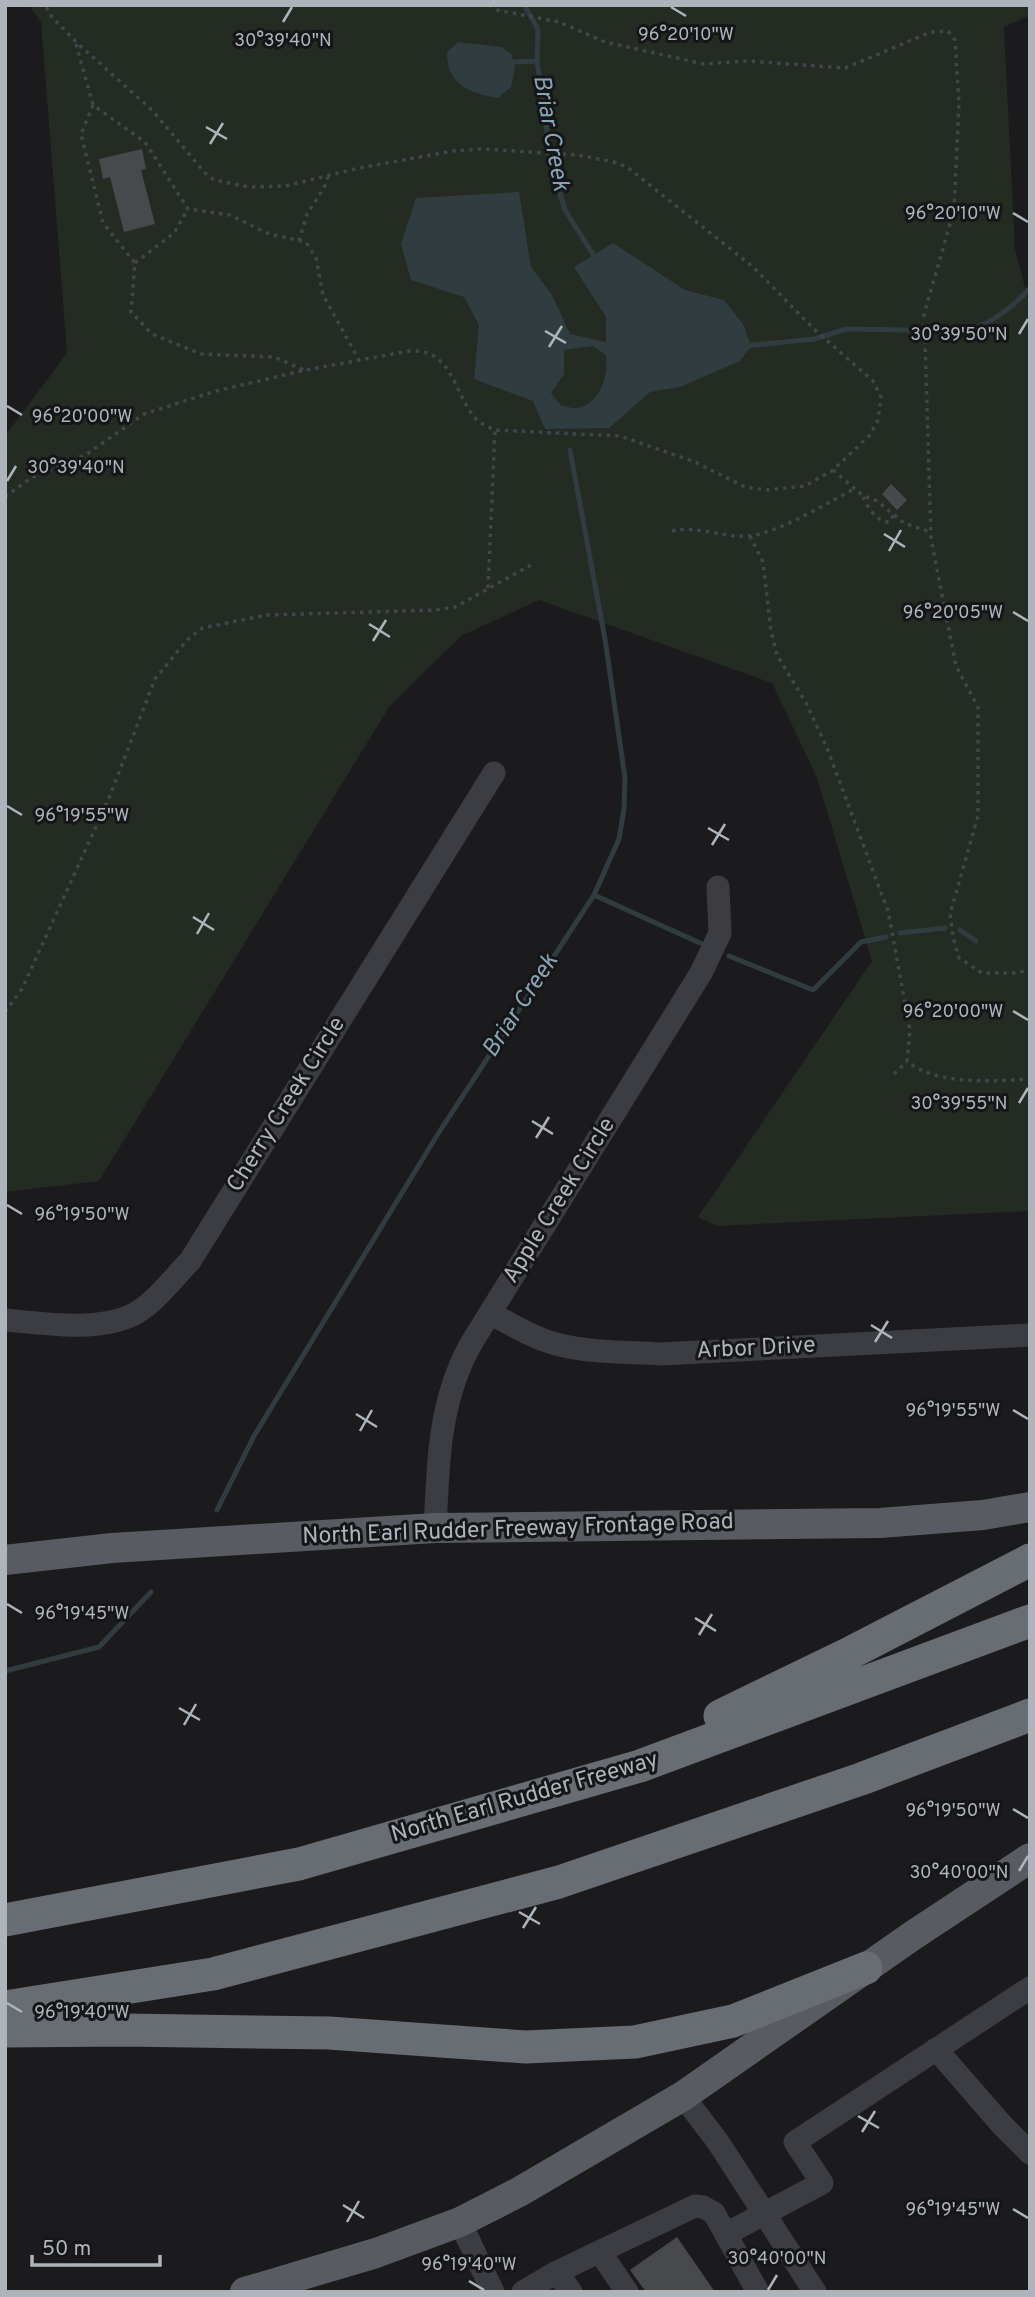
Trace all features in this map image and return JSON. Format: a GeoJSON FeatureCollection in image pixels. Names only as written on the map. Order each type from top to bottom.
{"type":"FeatureCollection","features":[{"type":"Feature","properties":{"kind":"highway"},"geometry":{"type":"LineString","coordinates":[[480,1812],[721,1716],[1030,1560]]}},
{"type":"Feature","properties":{"kind":"highway","name":"North Earl Rudder Freeway"},"geometry":{"type":"LineString","coordinates":[[5,1920],[299,1864],[640,1766],[1030,1621]]}},
{"type":"Feature","properties":{"kind":"highway"},"geometry":{"type":"LineString","coordinates":[[5,2007],[213,1974],[559,1882],[862,1779],[1030,1715]]}},
{"type":"Feature","properties":{"kind":"highway"},"geometry":{"type":"LineString","coordinates":[[5,2031],[329,2033],[526,2047],[635,2042],[733,2021],[866,1968]]}},
{"type":"Feature","properties":{"kind":"main road","name":"North Earl Rudder Freeway Frontage Road"},"geometry":{"type":"LineString","coordinates":[[5,1560],[112,1548],[435,1528],[880,1523],[984,1515],[1030,1507]]}},
{"type":"Feature","properties":{"kind":"main road"},"geometry":{"type":"LineString","coordinates":[[245,2292],[376,2253],[460,2222],[519,2192],[683,2096],[1030,1858]]}},
{"type":"Feature","properties":{"kind":"street","name":"Cherry Creek Circle"},"geometry":{"type":"LineString","coordinates":[[5,1320],[69,1325],[100,1323],[130,1316],[159,1294],[190,1261],[494,773]]}},
{"type":"Feature","properties":{"kind":"street","name":"Apple Creek Circle"},"geometry":{"type":"LineString","coordinates":[[435,1528],[439,1457],[446,1407],[461,1363],[701,973],[720,933],[718,887]]}},
{"type":"Feature","properties":{"kind":"street","name":"Arbor Drive"},"geometry":{"type":"LineString","coordinates":[[490,1313],[525,1332],[560,1345],[603,1351],[660,1354],[1030,1335]]}},
{"type":"Feature","properties":{"kind":"street"},"geometry":{"type":"LineString","coordinates":[[726,2234],[822,2183],[795,2142],[1030,1988]]}},
{"type":"Feature","properties":{"kind":"street"},"geometry":{"type":"LineString","coordinates":[[936,2049],[1030,2153]]}},
{"type":"Feature","properties":{"kind":"street"},"geometry":{"type":"LineString","coordinates":[[683,2096],[718,2142],[814,2292]]}},
{"type":"Feature","properties":{"kind":"street"},"geometry":{"type":"LineString","coordinates":[[523,2292],[557,2272],[695,2206],[714,2213],[758,2292]]}},
{"type":"Feature","properties":{"kind":"street"},"geometry":{"type":"LineString","coordinates":[[460,2222],[493,2292]]}},
{"type":"Feature","properties":{"kind":"street"},"geometry":{"type":"LineString","coordinates":[[600,2252],[626,2292]]}},
{"type":"Feature","properties":{"kind":"street"},"geometry":{"type":"LineString","coordinates":[[557,2272],[571,2292]]}},
{"type":"Feature","properties":{"kind":"path"},"geometry":{"type":"LineString","coordinates":[[5,497],[31,478],[87,454],[144,414],[216,391],[306,370],[422,350],[436,358],[452,374],[462,397],[477,420],[495,430],[620,436],[695,462],[745,487],[766,490],[805,486],[833,470],[870,435],[878,420],[881,397],[873,381],[815,330],[752,266],[627,167],[578,155],[482,149],[453,151],[285,186],[249,187],[214,180],[204,172],[153,111],[76,43],[52,17],[46,5]]}},
{"type":"Feature","properties":{"kind":"path"},"geometry":{"type":"LineString","coordinates":[[489,5],[497,10],[559,22],[605,42],[705,64],[747,61],[845,68],[931,32],[948,31],[955,40],[959,103],[954,210],[923,318]]}},
{"type":"Feature","properties":{"kind":"path"},"geometry":{"type":"LineString","coordinates":[[76,43],[93,104],[81,134],[103,223],[135,263],[131,312],[152,334],[201,354],[274,357],[306,370]]}},
{"type":"Feature","properties":{"kind":"path"},"geometry":{"type":"LineString","coordinates":[[93,104],[145,142],[188,209],[230,215],[269,234],[306,242],[316,258],[323,295],[359,360]]}},
{"type":"Feature","properties":{"kind":"path"},"geometry":{"type":"LineString","coordinates":[[299,241],[307,214],[329,175]]}},
{"type":"Feature","properties":{"kind":"path"},"geometry":{"type":"LineString","coordinates":[[135,263],[174,233],[188,209]]}},
{"type":"Feature","properties":{"kind":"path"},"geometry":{"type":"LineString","coordinates":[[925,340],[931,532],[956,666],[978,707],[978,816],[950,914],[953,937],[959,958],[982,973],[1018,973],[1030,969]]}},
{"type":"Feature","properties":{"kind":"path"},"geometry":{"type":"LineString","coordinates":[[488,588],[495,430]]}},
{"type":"Feature","properties":{"kind":"path"},"geometry":{"type":"LineString","coordinates":[[833,470],[862,495],[877,501],[904,523],[931,532]]}},
{"type":"Feature","properties":{"kind":"path"},"geometry":{"type":"LineString","coordinates":[[672,531],[683,528],[715,534],[750,536],[782,525],[854,489]]}},
{"type":"Feature","properties":{"kind":"path"},"geometry":{"type":"LineString","coordinates":[[862,495],[868,507],[882,521],[889,522],[894,515]]}},
{"type":"Feature","properties":{"kind":"path"},"geometry":{"type":"LineString","coordinates":[[750,536],[763,562],[771,631],[777,655],[806,703],[827,748],[888,911],[911,1030],[907,1061],[894,1074]]}},
{"type":"Feature","properties":{"kind":"path"},"geometry":{"type":"LineString","coordinates":[[5,1012],[22,989],[109,798],[155,679],[187,639],[202,628],[267,615],[436,610],[455,607],[531,565]]}},
{"type":"Feature","properties":{"kind":"path"},"geometry":{"type":"LineString","coordinates":[[907,1061],[917,1070],[972,1082],[1030,1079]]}},
{"type":"Feature","properties":{"kind":"shaded area"},"geometry":{"type":"Polygon","coordinates":[[[29,5],[1030,5],[1030,15],[1004,27],[1015,249],[1030,307],[1030,1211],[717,1226],[698,1217],[872,961],[817,778],[772,683],[539,600],[461,636],[389,707],[99,1181],[5,1192],[5,436],[67,353],[41,22],[29,5]]]}},
{"type":"Feature","properties":{"kind":"shaded area"},"geometry":{"type":"Polygon","coordinates":[[[458,42],[502,47],[512,55],[515,68],[511,87],[498,98],[462,86],[451,72],[447,52],[458,42]]]}},
{"type":"Feature","properties":{"kind":"shaded area"},"geometry":{"type":"Polygon","coordinates":[[[519,192],[531,267],[552,295],[570,334],[606,342],[606,317],[574,267],[613,243],[685,290],[724,300],[743,324],[751,346],[740,361],[680,387],[650,392],[609,428],[545,429],[533,401],[474,379],[479,325],[464,297],[411,280],[401,244],[416,198],[519,192]],[[593,346],[564,350],[564,374],[551,393],[561,406],[578,408],[586,405],[598,394],[605,379],[606,355],[593,346]]]}},
{"type":"Feature","properties":{"kind":"building"},"geometry":{"type":"Polygon","coordinates":[[[142,149],[146,169],[141,170],[155,224],[124,232],[110,177],[103,179],[99,159],[142,149]]]}},
{"type":"Feature","properties":{"kind":"building"},"geometry":{"type":"Polygon","coordinates":[[[891,484],[907,500],[897,510],[882,494],[891,484]]]}},
{"type":"Feature","properties":{"kind":"building"},"geometry":{"type":"Polygon","coordinates":[[[677,2237],[715,2292],[646,2292],[630,2270],[677,2237]]]}},
{"type":"Feature","properties":{"kind":"waterway","name":"Briar Creek"},"geometry":{"type":"LineString","coordinates":[[524,5],[538,29],[537,61],[552,168],[565,210],[596,259]]}},
{"type":"Feature","properties":{"kind":"waterway"},"geometry":{"type":"LineString","coordinates":[[514,62],[537,61]]}},
{"type":"Feature","properties":{"kind":"waterway"},"geometry":{"type":"LineString","coordinates":[[745,346],[815,339],[846,329],[966,331],[1001,314],[1030,288]]}},
{"type":"Feature","properties":{"kind":"waterway","name":"Briar Creek"},"geometry":{"type":"LineString","coordinates":[[217,1510],[254,1436],[436,1137],[594,895],[619,839],[625,778],[605,639],[570,450]]}},
{"type":"Feature","properties":{"kind":"waterway"},"geometry":{"type":"LineString","coordinates":[[594,895],[700,943]]}},
{"type":"Feature","properties":{"kind":"waterway"},"geometry":{"type":"LineString","coordinates":[[900,933],[945,928]]}},
{"type":"Feature","properties":{"kind":"waterway"},"geometry":{"type":"LineString","coordinates":[[960,930],[976,941]]}},
{"type":"Feature","properties":{"kind":"waterway"},"geometry":{"type":"LineString","coordinates":[[729,956],[813,990],[861,942],[886,937]]}},
{"type":"Feature","properties":{"kind":"waterway","name":"Briar Creek"},"geometry":{"type":"LineString","coordinates":[[5,1671],[99,1647],[151,1592]]}}]}
